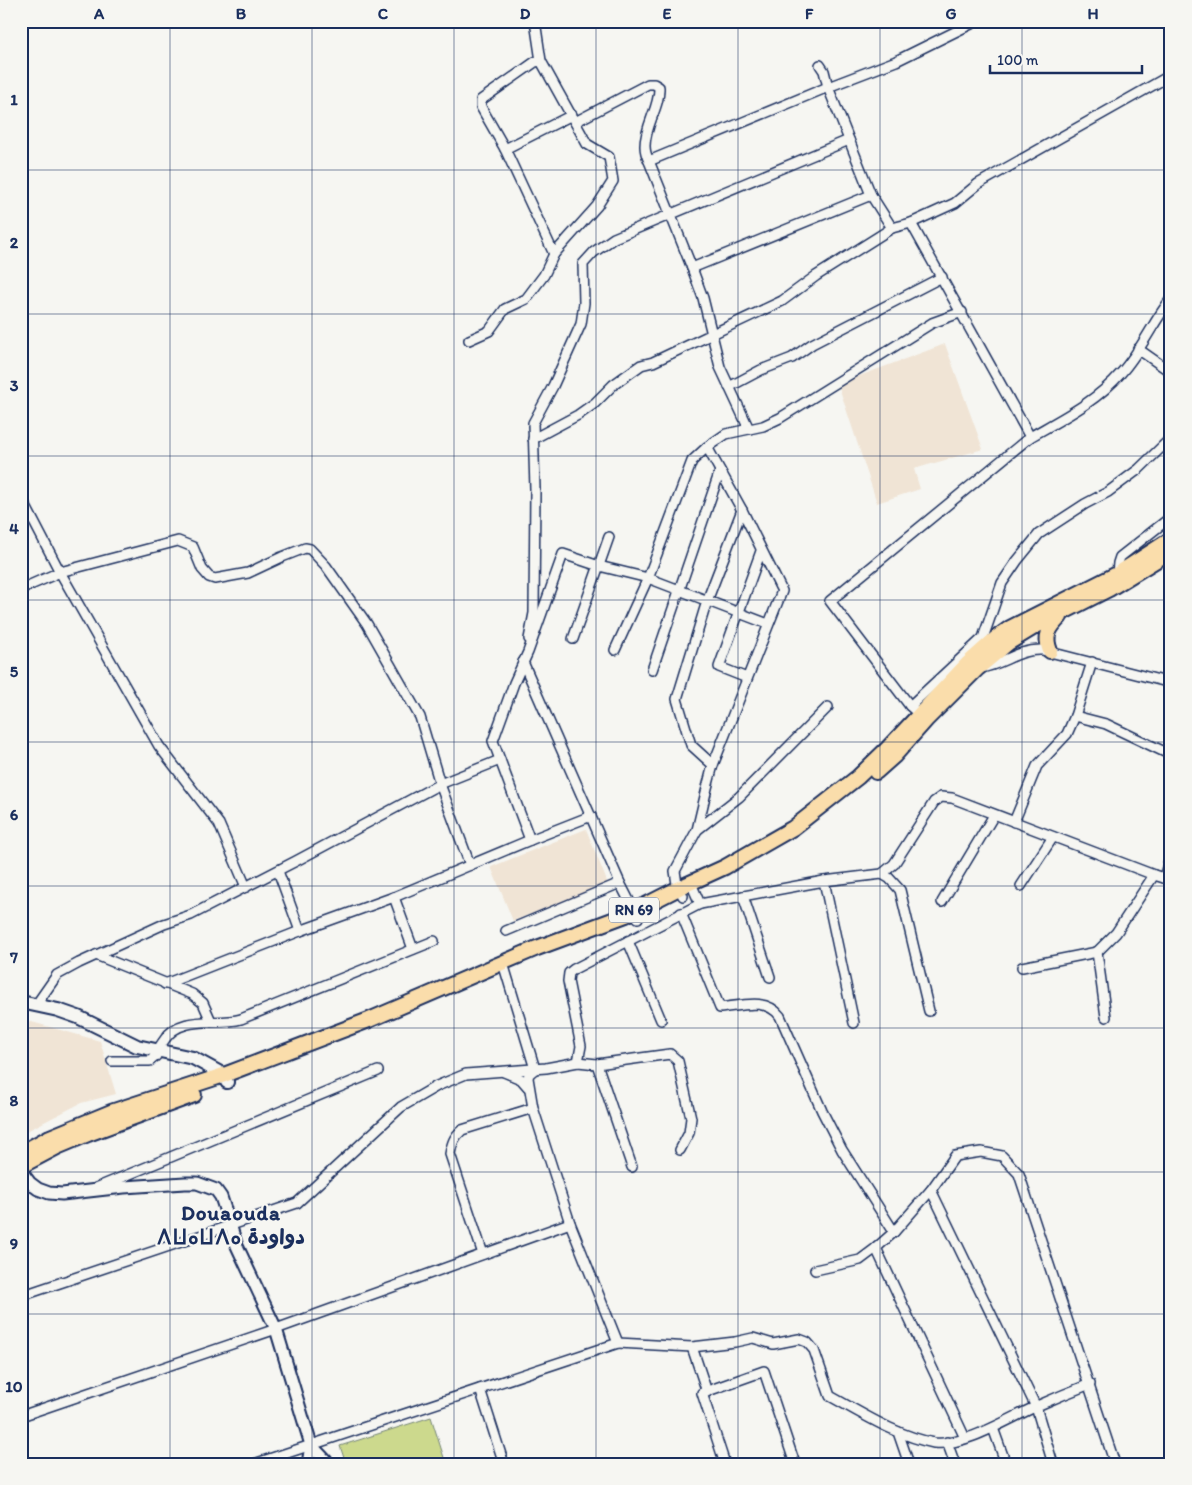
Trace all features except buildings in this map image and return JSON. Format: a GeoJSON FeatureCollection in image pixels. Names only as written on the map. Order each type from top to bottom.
{"type":"FeatureCollection","features":[{"type":"Feature","properties":{"kind":"main road","name":"RN 69"},"geometry":{"type":"LineString","coordinates":[[972,666],[996,638],[1010,628],[1117,574],[1171,539]]}},
{"type":"Feature","properties":{"kind":"main road","name":"RN 69"},"geometry":{"type":"LineString","coordinates":[[21,1153],[58,1134],[110,1112],[225,1078],[374,1026],[504,968],[541,956],[766,854],[798,835],[829,812],[894,756],[918,713],[972,666],[1015,638],[1109,589],[1171,551]]}},
{"type":"Feature","properties":{"kind":"main road"},"geometry":{"type":"LineString","coordinates":[[1050,651],[1047,642],[1048,632],[1065,612]]}},
{"type":"Feature","properties":{"kind":"main road"},"geometry":{"type":"LineString","coordinates":[[21,1002],[78,1017],[137,1046],[193,1058],[225,1078]]}},
{"type":"Feature","properties":{"kind":"main road","name":"RN 69"},"geometry":{"type":"LineString","coordinates":[[21,1166],[57,1147],[225,1078]]}},
{"type":"Feature","properties":{"kind":"street"},"geometry":{"type":"LineString","coordinates":[[469,340],[489,331],[505,309],[526,299],[544,276],[554,254],[598,206],[613,181],[608,157],[587,144],[541,60],[536,21]]}},
{"type":"Feature","properties":{"kind":"street"},"geometry":{"type":"LineString","coordinates":[[649,162],[828,87],[896,61],[977,21]]}},
{"type":"Feature","properties":{"kind":"street"},"geometry":{"type":"LineString","coordinates":[[541,60],[535,62],[481,100],[481,107],[505,149],[554,254]]}},
{"type":"Feature","properties":{"kind":"street"},"geometry":{"type":"LineString","coordinates":[[820,65],[824,71],[828,87],[871,195],[892,228]]}},
{"type":"Feature","properties":{"kind":"street"},"geometry":{"type":"LineString","coordinates":[[533,439],[578,415],[595,403],[613,385],[641,366],[782,301],[816,276],[892,228],[912,223],[955,203],[978,184],[1171,75]]}},
{"type":"Feature","properties":{"kind":"street"},"geometry":{"type":"LineString","coordinates":[[505,149],[648,84],[654,84],[659,87],[659,95],[645,147],[649,162],[703,298],[720,367],[750,429]]}},
{"type":"Feature","properties":{"kind":"street"},"geometry":{"type":"LineString","coordinates":[[528,652],[534,614],[535,490],[533,423],[553,386],[580,324],[584,304],[583,264],[594,252],[614,238],[849,140]]}},
{"type":"Feature","properties":{"kind":"street"},"geometry":{"type":"LineString","coordinates":[[692,268],[871,195]]}},
{"type":"Feature","properties":{"kind":"street"},"geometry":{"type":"LineString","coordinates":[[912,223],[1030,437]]}},
{"type":"Feature","properties":{"kind":"street"},"geometry":{"type":"LineString","coordinates":[[729,387],[761,370],[792,358],[812,344],[942,277]]}},
{"type":"Feature","properties":{"kind":"street"},"geometry":{"type":"LineString","coordinates":[[1171,299],[1122,372],[1085,406],[1030,437],[830,601],[918,713],[983,638],[1002,583],[1016,561],[1039,534],[1085,504],[1108,492],[1139,469],[1171,438]]}},
{"type":"Feature","properties":{"kind":"street"},"geometry":{"type":"LineString","coordinates":[[616,650],[648,578],[692,461],[707,447],[726,434],[763,426],[780,418],[932,323],[962,312]]}},
{"type":"Feature","properties":{"kind":"street"},"geometry":{"type":"LineString","coordinates":[[1138,349],[1171,371]]}},
{"type":"Feature","properties":{"kind":"street"},"geometry":{"type":"LineString","coordinates":[[700,904],[675,878],[675,872],[698,830],[714,766],[782,591],[742,510],[707,447]]}},
{"type":"Feature","properties":{"kind":"street"},"geometry":{"type":"LineString","coordinates":[[652,670],[678,589],[720,471]]}},
{"type":"Feature","properties":{"kind":"street"},"geometry":{"type":"LineString","coordinates":[[21,497],[60,572],[159,746],[220,824],[246,887]]}},
{"type":"Feature","properties":{"kind":"street"},"geometry":{"type":"LineString","coordinates":[[714,766],[691,745],[677,699],[707,601],[742,510]]}},
{"type":"Feature","properties":{"kind":"street"},"geometry":{"type":"LineString","coordinates":[[1117,574],[1120,557],[1171,517]]}},
{"type":"Feature","properties":{"kind":"street"},"geometry":{"type":"LineString","coordinates":[[573,639],[609,537]]}},
{"type":"Feature","properties":{"kind":"street"},"geometry":{"type":"LineString","coordinates":[[21,589],[60,572],[178,542],[193,547],[202,569],[209,577],[215,579],[248,574],[282,557],[305,548],[310,549],[326,566],[367,624],[420,718],[440,784],[470,865]]}},
{"type":"Feature","properties":{"kind":"street"},"geometry":{"type":"LineString","coordinates":[[747,678],[719,667],[761,551]]}},
{"type":"Feature","properties":{"kind":"street"},"geometry":{"type":"LineString","coordinates":[[530,840],[493,740],[514,683],[528,652],[563,554],[648,578],[768,624]]}},
{"type":"Feature","properties":{"kind":"street"},"geometry":{"type":"LineString","coordinates":[[972,666],[993,665],[1025,651],[1042,650],[1171,683]]}},
{"type":"Feature","properties":{"kind":"street"},"geometry":{"type":"LineString","coordinates":[[524,662],[635,914]]}},
{"type":"Feature","properties":{"kind":"street"},"geometry":{"type":"LineString","coordinates":[[1014,822],[1037,766],[1067,734],[1075,716],[1092,662]]}},
{"type":"Feature","properties":{"kind":"street"},"geometry":{"type":"LineString","coordinates":[[698,830],[738,797],[828,707]]}},
{"type":"Feature","properties":{"kind":"street"},"geometry":{"type":"LineString","coordinates":[[1075,716],[1106,724],[1171,755]]}},
{"type":"Feature","properties":{"kind":"street"},"geometry":{"type":"LineString","coordinates":[[36,1005],[57,975],[164,924],[191,915],[278,871],[440,784],[500,760]]}},
{"type":"Feature","properties":{"kind":"street"},"geometry":{"type":"LineString","coordinates":[[578,1062],[581,1046],[568,981],[569,973],[700,904],[824,881],[882,874],[894,864],[937,799],[946,796],[1154,875],[1167,878],[1171,853]]}},
{"type":"Feature","properties":{"kind":"street"},"geometry":{"type":"LineString","coordinates":[[942,902],[994,815]]}},
{"type":"Feature","properties":{"kind":"street"},"geometry":{"type":"LineString","coordinates":[[165,984],[394,897],[591,816]]}},
{"type":"Feature","properties":{"kind":"street"},"geometry":{"type":"LineString","coordinates":[[1021,886],[1053,837]]}},
{"type":"Feature","properties":{"kind":"street"},"geometry":{"type":"LineString","coordinates":[[278,871],[300,932]]}},
{"type":"Feature","properties":{"kind":"street"},"geometry":{"type":"LineString","coordinates":[[882,874],[889,878],[900,890],[929,1011]]}},
{"type":"Feature","properties":{"kind":"street"},"geometry":{"type":"LineString","coordinates":[[1022,967],[1097,952],[1116,934],[1154,875]]}},
{"type":"Feature","properties":{"kind":"street"},"geometry":{"type":"LineString","coordinates":[[824,881],[854,1023]]}},
{"type":"Feature","properties":{"kind":"street"},"geometry":{"type":"LineString","coordinates":[[506,931],[620,883]]}},
{"type":"Feature","properties":{"kind":"street"},"geometry":{"type":"LineString","coordinates":[[743,896],[770,977]]}},
{"type":"Feature","properties":{"kind":"street"},"geometry":{"type":"LineString","coordinates":[[394,897],[413,949]]}},
{"type":"Feature","properties":{"kind":"street"},"geometry":{"type":"LineString","coordinates":[[681,913],[720,1008],[755,1004],[766,1005],[775,1010],[780,1016],[822,1111],[842,1150],[894,1232]]}},
{"type":"Feature","properties":{"kind":"street"},"geometry":{"type":"LineString","coordinates":[[112,1061],[150,1061],[156,1056],[157,1050],[169,1032],[189,1023],[229,1022],[241,1018],[434,941]]}},
{"type":"Feature","properties":{"kind":"street"},"geometry":{"type":"LineString","coordinates":[[628,941],[662,1020]]}},
{"type":"Feature","properties":{"kind":"street"},"geometry":{"type":"LineString","coordinates":[[1097,952],[1106,1016]]}},
{"type":"Feature","properties":{"kind":"street"},"geometry":{"type":"LineString","coordinates":[[96,955],[192,994],[203,1003],[211,1021]]}},
{"type":"Feature","properties":{"kind":"street"},"geometry":{"type":"LineString","coordinates":[[504,968],[535,1068]]}},
{"type":"Feature","properties":{"kind":"street"},"geometry":{"type":"LineString","coordinates":[[21,1296],[297,1203],[401,1107],[437,1086],[466,1074],[578,1062],[597,1064],[670,1054],[678,1061],[690,1118],[689,1133],[680,1150]]}},
{"type":"Feature","properties":{"kind":"street"},"geometry":{"type":"LineString","coordinates":[[597,1064],[632,1167]]}},
{"type":"Feature","properties":{"kind":"street"},"geometry":{"type":"LineString","coordinates":[[535,1068],[528,1078],[533,1108],[570,1223],[618,1343]]}},
{"type":"Feature","properties":{"kind":"street"},"geometry":{"type":"LineString","coordinates":[[89,1190],[378,1071]]}},
{"type":"Feature","properties":{"kind":"street"},"geometry":{"type":"LineString","coordinates":[[496,1071],[522,1078],[528,1087]]}},
{"type":"Feature","properties":{"kind":"street"},"geometry":{"type":"LineString","coordinates":[[483,1254],[450,1154],[452,1144],[455,1136],[462,1130],[533,1108]]}},
{"type":"Feature","properties":{"kind":"street"},"geometry":{"type":"LineString","coordinates":[[815,1270],[860,1260],[876,1248],[894,1232],[931,1190],[955,1156],[981,1152],[1002,1156],[1019,1174],[1115,1464]]}},
{"type":"Feature","properties":{"kind":"street"},"geometry":{"type":"LineString","coordinates":[[21,1171],[30,1183],[38,1189],[49,1193],[62,1194],[166,1183],[198,1183],[216,1190],[221,1197],[237,1246],[276,1329],[311,1445],[308,1464]]}},
{"type":"Feature","properties":{"kind":"street"},"geometry":{"type":"LineString","coordinates":[[931,1190],[1036,1406],[1053,1464]]}},
{"type":"Feature","properties":{"kind":"street"},"geometry":{"type":"LineString","coordinates":[[21,1416],[276,1329],[570,1223]]}},
{"type":"Feature","properties":{"kind":"street"},"geometry":{"type":"LineString","coordinates":[[876,1248],[965,1438]]}},
{"type":"Feature","properties":{"kind":"street"},"geometry":{"type":"LineString","coordinates":[[254,1464],[618,1343],[692,1347],[753,1338],[773,1344],[799,1339],[806,1342],[814,1350],[830,1396],[898,1432],[936,1443],[965,1438],[994,1428],[1036,1406],[1090,1384]]}},
{"type":"Feature","properties":{"kind":"street"},"geometry":{"type":"LineString","coordinates":[[692,1347],[707,1392]]}},
{"type":"Feature","properties":{"kind":"street"},"geometry":{"type":"LineString","coordinates":[[725,1464],[702,1393],[764,1371],[795,1464]]}},
{"type":"Feature","properties":{"kind":"street"},"geometry":{"type":"LineString","coordinates":[[480,1389],[504,1464]]}},
{"type":"Feature","properties":{"kind":"street"},"geometry":{"type":"LineString","coordinates":[[994,1428],[1006,1464]]}},
{"type":"Feature","properties":{"kind":"street"},"geometry":{"type":"LineString","coordinates":[[898,1432],[909,1464]]}},
{"type":"Feature","properties":{"kind":"street"},"geometry":{"type":"LineString","coordinates":[[948,1442],[955,1464]]}},
{"type":"Feature","properties":{"kind":"street"},"geometry":{"type":"LineString","coordinates":[[311,1445],[329,1464]]}},
{"type":"Feature","properties":{"kind":"shaded area"},"geometry":{"type":"Polygon","coordinates":[[[945,344],[983,449],[914,469],[920,489],[877,503],[838,384],[945,344]]]}},
{"type":"Feature","properties":{"kind":"shaded area"},"geometry":{"type":"Polygon","coordinates":[[[586,829],[608,884],[513,921],[491,867],[586,829]]]}},
{"type":"Feature","properties":{"kind":"shaded area"},"geometry":{"type":"Polygon","coordinates":[[[21,1019],[100,1041],[116,1094],[81,1103],[21,1134],[21,1019]]]}},
{"type":"Feature","properties":{"kind":"green space"},"geometry":{"type":"Polygon","coordinates":[[[431,1417],[446,1464],[346,1464],[340,1446],[431,1417]]]}},
{"type":"Feature","properties":{"kind":"district","name":"Douaouda ⴷⵡⴰⵡⴷⴰ دواودة"},"geometry":{"type":"Point","coordinates":[231,1224]}}]}
